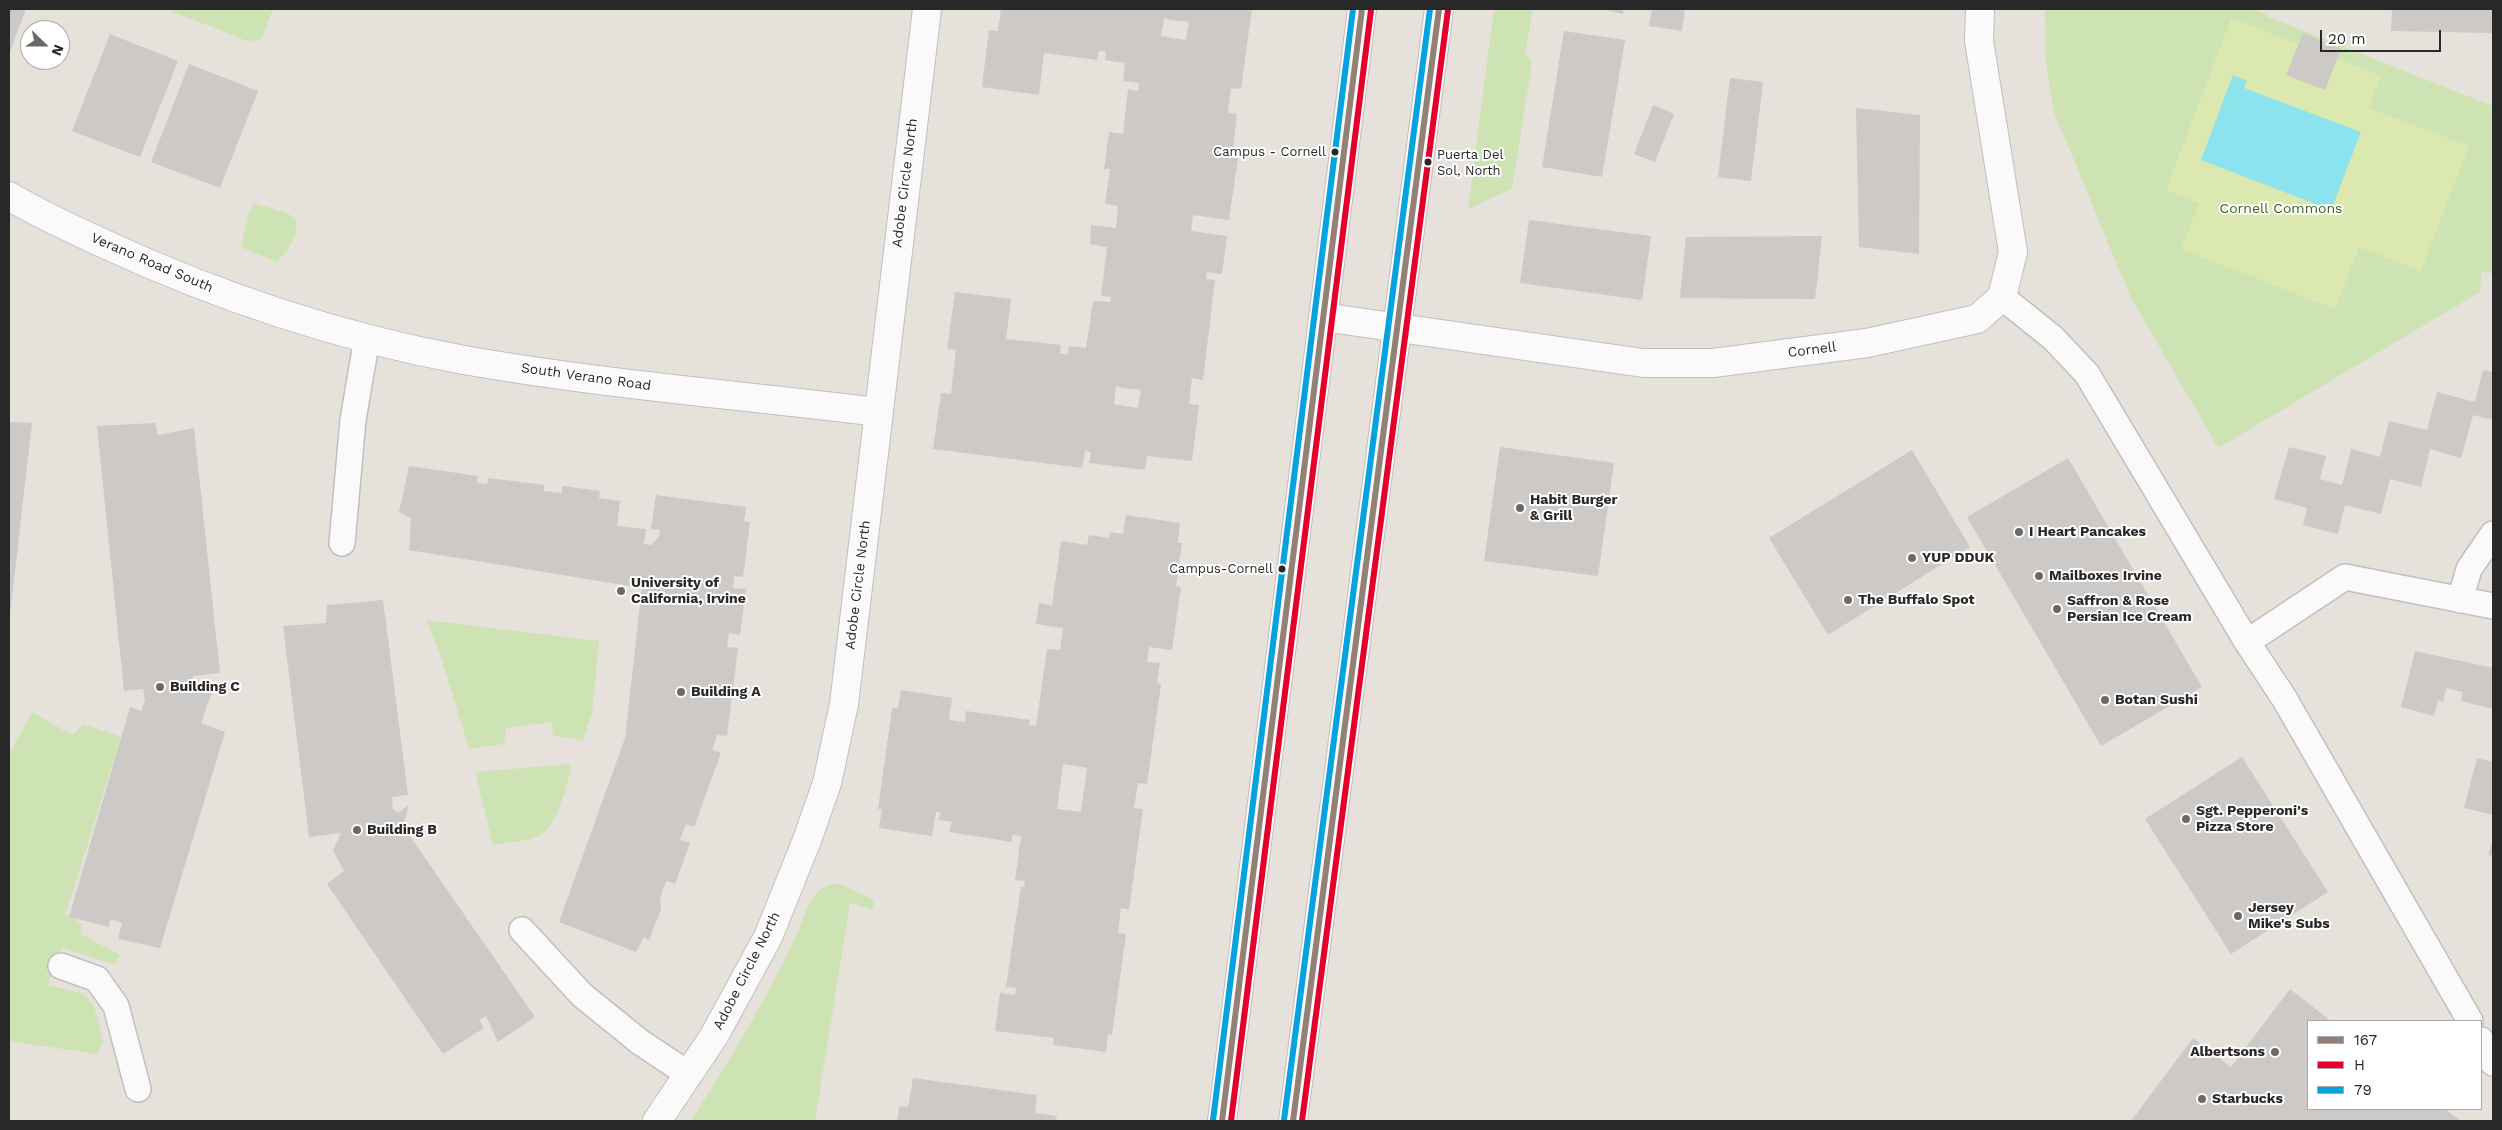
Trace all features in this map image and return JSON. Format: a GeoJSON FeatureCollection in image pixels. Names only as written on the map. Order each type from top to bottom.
{"type":"FeatureCollection","features":[{"type":"Feature","properties":{"kind":"street","name":"Adobe Circle North"},"geometry":{"type":"LineString","coordinates":[[657,1121],[714,1036],[768,937],[807,840],[827,783],[844,704],[927,9]]}},
{"type":"Feature","properties":{"kind":"street"},"geometry":{"type":"LineString","coordinates":[[1222,1121],[1362,9]]}},
{"type":"Feature","properties":{"kind":"street"},"geometry":{"type":"LineString","coordinates":[[1293,1121],[1399,328],[1439,9]]}},
{"type":"Feature","properties":{"kind":"street"},"geometry":{"type":"LineString","coordinates":[[1980,9],[1979,41],[2012,252],[2002,296]]}},
{"type":"Feature","properties":{"kind":"street","name":"Verano Road South"},"geometry":{"type":"LineString","coordinates":[[9,196],[145,263],[220,292],[299,318]]}},
{"type":"Feature","properties":{"kind":"street","name":"Cornell"},"geometry":{"type":"LineString","coordinates":[[1323,317],[1643,363],[1713,363],[1867,343],[1977,319],[2002,296]]}},
{"type":"Feature","properties":{"kind":"street","name":"South Verano Road"},"geometry":{"type":"LineString","coordinates":[[299,318],[367,338],[463,360],[607,381],[878,412]]}},
{"type":"Feature","properties":{"kind":"lane"},"geometry":{"type":"LineString","coordinates":[[2002,296],[2053,338],[2087,374],[2247,642],[2284,698],[2469,1020]]}},
{"type":"Feature","properties":{"kind":"lane"},"geometry":{"type":"LineString","coordinates":[[342,543],[353,420],[367,338]]}},
{"type":"Feature","properties":{"kind":"lane"},"geometry":{"type":"LineString","coordinates":[[2460,600],[2469,569],[2493,534]]}},
{"type":"Feature","properties":{"kind":"lane"},"geometry":{"type":"LineString","coordinates":[[2247,642],[2345,577],[2493,606]]}},
{"type":"Feature","properties":{"kind":"lane"},"geometry":{"type":"LineString","coordinates":[[522,930],[582,995],[640,1042],[688,1074]]}},
{"type":"Feature","properties":{"kind":"lane"},"geometry":{"type":"LineString","coordinates":[[61,966],[97,979],[116,1006],[138,1088]]}},
{"type":"Feature","properties":{"kind":"lane"},"geometry":{"type":"LineString","coordinates":[[2482,1042],[2493,1062]]}},
{"type":"Feature","properties":{"kind":"green space"},"geometry":{"type":"Polygon","coordinates":[[[166,9],[273,9],[261,40],[247,41],[166,9]]]}},
{"type":"Feature","properties":{"kind":"green space"},"geometry":{"type":"Polygon","coordinates":[[[1494,9],[1533,9],[1525,53],[1532,62],[1512,189],[1468,209],[1494,9]]]}},
{"type":"Feature","properties":{"kind":"green space","name":"Cornell Commons"},"geometry":{"type":"Polygon","coordinates":[[[2045,9],[2254,9],[2267,14],[2266,16],[2493,106],[2493,274],[2482,271],[2480,292],[2218,448],[2130,296],[2054,112],[2046,64],[2045,9]]]}},
{"type":"Feature","properties":{"kind":"green space"},"geometry":{"type":"Polygon","coordinates":[[[2231,18],[2381,76],[2369,108],[2469,146],[2421,271],[2359,247],[2335,309],[2181,249],[2199,203],[2166,190],[2231,18]]]}},
{"type":"Feature","properties":{"kind":"green space"},"geometry":{"type":"Polygon","coordinates":[[[254,203],[287,213],[296,219],[296,232],[292,243],[276,262],[241,247],[248,215],[254,203]]]}},
{"type":"Feature","properties":{"kind":"green space"},"geometry":{"type":"Polygon","coordinates":[[[426,620],[599,641],[592,713],[583,740],[553,736],[552,722],[506,728],[504,744],[469,749],[440,654],[426,620]]]}},
{"type":"Feature","properties":{"kind":"green space"},"geometry":{"type":"Polygon","coordinates":[[[32,712],[72,735],[83,724],[121,737],[66,914],[81,923],[81,934],[120,955],[115,965],[62,947],[48,985],[84,994],[94,1006],[103,1041],[97,1054],[9,1041],[9,755],[32,712]]]}},
{"type":"Feature","properties":{"kind":"green space"},"geometry":{"type":"Polygon","coordinates":[[[571,764],[561,804],[545,832],[528,840],[493,845],[475,772],[571,764]]]}},
{"type":"Feature","properties":{"kind":"green space"},"geometry":{"type":"Polygon","coordinates":[[[831,884],[842,885],[873,899],[874,910],[850,903],[815,1121],[691,1121],[759,1009],[795,939],[812,900],[817,893],[831,884]]]}},
{"type":"Feature","properties":{"kind":"water"},"geometry":{"type":"Polygon","coordinates":[[[2233,75],[2247,81],[2244,88],[2361,132],[2331,210],[2201,160],[2233,75]]]}},
{"type":"Feature","properties":{"kind":"building"},"geometry":{"type":"Polygon","coordinates":[[[9,9],[26,9],[22,20],[20,20],[20,25],[9,55],[9,9]]]}},
{"type":"Feature","properties":{"kind":"building"},"geometry":{"type":"Polygon","coordinates":[[[1001,9],[1252,9],[1241,89],[1231,88],[1228,113],[1237,114],[1232,157],[1238,158],[1229,220],[1193,215],[1191,231],[1227,236],[1222,274],[1207,272],[1206,279],[1215,280],[1203,380],[1192,378],[1189,404],[1199,405],[1192,461],[1147,456],[1145,470],[1089,463],[1091,452],[1085,451],[1082,468],[933,449],[941,393],[951,394],[956,350],[947,349],[955,292],[1011,299],[1006,339],[1061,345],[1060,353],[1067,355],[1069,346],[1086,348],[1093,301],[1110,302],[1111,297],[1101,296],[1107,247],[1090,244],[1091,225],[1116,228],[1118,206],[1105,204],[1110,169],[1104,169],[1109,132],[1123,134],[1128,89],[1138,91],[1139,83],[1123,81],[1125,63],[1105,60],[1106,52],[1099,51],[1097,60],[1044,53],[1039,95],[982,87],[989,30],[998,31],[1001,9]],[[1164,19],[1161,36],[1186,40],[1189,22],[1164,19]],[[1116,387],[1114,404],[1138,408],[1141,390],[1116,387]]]}},
{"type":"Feature","properties":{"kind":"building"},"geometry":{"type":"Polygon","coordinates":[[[1602,9],[1623,9],[1623,14],[1602,9]]]}},
{"type":"Feature","properties":{"kind":"building"},"geometry":{"type":"Polygon","coordinates":[[[1652,9],[1685,9],[1682,31],[1649,26],[1652,9]]]}},
{"type":"Feature","properties":{"kind":"building"},"geometry":{"type":"Polygon","coordinates":[[[2392,9],[2493,9],[2493,33],[2391,31],[2392,9]]]}},
{"type":"Feature","properties":{"kind":"building"},"geometry":{"type":"Polygon","coordinates":[[[1564,31],[1625,40],[1602,177],[1542,167],[1564,31]]]}},
{"type":"Feature","properties":{"kind":"building"},"geometry":{"type":"Polygon","coordinates":[[[2303,33],[2341,49],[2325,90],[2286,75],[2303,33]]]}},
{"type":"Feature","properties":{"kind":"building"},"geometry":{"type":"Polygon","coordinates":[[[110,34],[178,61],[140,157],[72,131],[110,34]]]}},
{"type":"Feature","properties":{"kind":"building"},"geometry":{"type":"Polygon","coordinates":[[[189,64],[258,91],[220,188],[151,162],[189,64]]]}},
{"type":"Feature","properties":{"kind":"building"},"geometry":{"type":"Polygon","coordinates":[[[1730,78],[1763,82],[1751,181],[1718,177],[1730,78]]]}},
{"type":"Feature","properties":{"kind":"building"},"geometry":{"type":"Polygon","coordinates":[[[1653,105],[1674,114],[1655,162],[1634,154],[1653,105]]]}},
{"type":"Feature","properties":{"kind":"building"},"geometry":{"type":"Polygon","coordinates":[[[1856,108],[1920,115],[1919,254],[1859,247],[1856,108]]]}},
{"type":"Feature","properties":{"kind":"building"},"geometry":{"type":"Polygon","coordinates":[[[1529,220],[1651,236],[1642,300],[1520,283],[1529,220]]]}},
{"type":"Feature","properties":{"kind":"building"},"geometry":{"type":"Polygon","coordinates":[[[1822,236],[1815,299],[1680,298],[1686,237],[1822,236]]]}},
{"type":"Feature","properties":{"kind":"building"},"geometry":{"type":"Polygon","coordinates":[[[2483,370],[2493,372],[2493,420],[2473,415],[2461,458],[2430,449],[2421,487],[2390,479],[2381,514],[2345,505],[2338,534],[2303,525],[2307,508],[2274,499],[2289,447],[2326,456],[2320,479],[2342,485],[2351,449],[2380,457],[2389,421],[2427,430],[2437,392],[2475,402],[2483,370]]]}},
{"type":"Feature","properties":{"kind":"building"},"geometry":{"type":"Polygon","coordinates":[[[9,422],[32,423],[10,615],[9,615],[9,422]]]}},
{"type":"Feature","properties":{"kind":"building","name":"Building C"},"geometry":{"type":"Polygon","coordinates":[[[155,423],[158,435],[194,428],[220,673],[193,676],[191,684],[212,692],[201,723],[225,732],[160,948],[118,939],[122,923],[110,919],[109,927],[69,917],[130,707],[141,711],[145,700],[143,689],[124,691],[97,426],[155,423]]]}},
{"type":"Feature","properties":{"kind":"building"},"geometry":{"type":"Polygon","coordinates":[[[1500,447],[1614,463],[1598,576],[1484,561],[1500,447]]]}},
{"type":"Feature","properties":{"kind":"building"},"geometry":{"type":"Polygon","coordinates":[[[1912,450],[1970,547],[1828,635],[1769,538],[1912,450]]]}},
{"type":"Feature","properties":{"kind":"building"},"geometry":{"type":"Polygon","coordinates":[[[2068,458],[2202,687],[2101,746],[1967,517],[2068,458]]]}},
{"type":"Feature","properties":{"kind":"building","name":"Building A"},"geometry":{"type":"Polygon","coordinates":[[[409,466],[478,476],[477,483],[487,484],[488,478],[545,485],[543,491],[562,493],[562,486],[600,491],[599,498],[620,501],[617,526],[646,529],[644,544],[652,545],[659,536],[660,530],[651,529],[656,495],[746,507],[744,521],[750,522],[743,577],[734,576],[733,588],[746,589],[740,635],[729,633],[727,647],[738,648],[727,736],[717,735],[712,750],[721,753],[694,827],[686,824],[680,840],[690,843],[675,884],[666,881],[660,898],[661,909],[649,940],[644,937],[636,952],[559,922],[625,738],[642,588],[409,550],[411,518],[399,512],[409,466]]]}},
{"type":"Feature","properties":{"kind":"building"},"geometry":{"type":"Polygon","coordinates":[[[1126,515],[1180,523],[1178,543],[1182,543],[1176,586],[1181,587],[1172,650],[1149,647],[1147,662],[1160,663],[1157,683],[1161,684],[1147,784],[1138,783],[1134,808],[1143,809],[1129,910],[1121,908],[1118,933],[1126,934],[1112,1035],[1108,1034],[1106,1052],[1053,1045],[1054,1038],[995,1031],[1000,993],[1015,995],[1016,988],[1006,987],[1021,886],[1024,887],[1025,881],[1015,880],[1021,836],[1012,835],[1012,842],[949,832],[952,822],[939,820],[940,813],[936,812],[932,836],[879,828],[882,809],[878,809],[892,708],[898,708],[901,690],[952,698],[949,720],[965,722],[966,711],[1030,720],[1029,725],[1036,726],[1047,649],[1060,650],[1063,628],[1036,624],[1039,603],[1052,605],[1061,541],[1087,545],[1089,535],[1109,538],[1110,532],[1123,534],[1126,515]],[[1063,764],[1057,809],[1081,812],[1087,768],[1063,764]]]}},
{"type":"Feature","properties":{"kind":"building","name":"Building B"},"geometry":{"type":"Polygon","coordinates":[[[383,600],[408,795],[392,797],[393,809],[398,813],[409,805],[403,826],[535,1017],[498,1042],[486,1016],[479,1020],[484,1028],[443,1054],[327,884],[344,871],[333,850],[341,833],[309,837],[283,626],[326,623],[327,605],[383,600]]]}},
{"type":"Feature","properties":{"kind":"building"},"geometry":{"type":"Polygon","coordinates":[[[2415,651],[2493,668],[2493,709],[2461,701],[2463,692],[2446,688],[2443,702],[2438,700],[2434,716],[2401,707],[2415,651]]]}},
{"type":"Feature","properties":{"kind":"building"},"geometry":{"type":"Polygon","coordinates":[[[2242,757],[2328,892],[2231,954],[2145,819],[2242,757]]]}},
{"type":"Feature","properties":{"kind":"building"},"geometry":{"type":"Polygon","coordinates":[[[2477,758],[2493,762],[2493,815],[2464,808],[2477,758]]]}},
{"type":"Feature","properties":{"kind":"building"},"geometry":{"type":"Polygon","coordinates":[[[2493,839],[2493,856],[2488,855],[2493,839]]]}},
{"type":"Feature","properties":{"kind":"building","name":"Albertsons"},"geometry":{"type":"Polygon","coordinates":[[[2290,989],[2330,1020],[2307,1020],[2307,1110],[2446,1110],[2461,1121],[2131,1121],[2193,1038],[2231,1067],[2290,989]]]}},
{"type":"Feature","properties":{"kind":"building"},"geometry":{"type":"Polygon","coordinates":[[[913,1078],[1037,1095],[1035,1113],[1057,1116],[1056,1121],[897,1121],[899,1106],[908,1107],[913,1078]]]}},
{"type":"Feature","properties":{"kind":"transit line","name":"79"},"geometry":{"type":"LineString","coordinates":[[1213,1120],[1353,9]]}},
{"type":"Feature","properties":{"kind":"transit line","name":"167"},"geometry":{"type":"LineString","coordinates":[[1222,1121],[1362,9]]}},
{"type":"Feature","properties":{"kind":"transit line","name":"79"},"geometry":{"type":"LineString","coordinates":[[1284,1120],[1430,9]]}},
{"type":"Feature","properties":{"kind":"transit line","name":"167"},"geometry":{"type":"LineString","coordinates":[[1293,1121],[1439,9]]}},
{"type":"Feature","properties":{"kind":"transit line","name":"H"},"geometry":{"type":"LineString","coordinates":[[1231,1121],[1371,10]]}},
{"type":"Feature","properties":{"kind":"transit line","name":"H"},"geometry":{"type":"LineString","coordinates":[[1302,1121],[1448,10]]}},
{"type":"Feature","properties":{"kind":"place","name":"Campus - Cornell"},"geometry":{"type":"Point","coordinates":[1335,152]}},
{"type":"Feature","properties":{"kind":"place","name":"Puerta Del Sol, North"},"geometry":{"type":"Point","coordinates":[1428,162]}},
{"type":"Feature","properties":{"kind":"place","name":"Habit Burger & Grill"},"geometry":{"type":"Point","coordinates":[1520,508]}},
{"type":"Feature","properties":{"kind":"place","name":"I Heart Pancakes"},"geometry":{"type":"Point","coordinates":[2019,532]}},
{"type":"Feature","properties":{"kind":"place","name":"YUP DDUK"},"geometry":{"type":"Point","coordinates":[1912,558]}},
{"type":"Feature","properties":{"kind":"place","name":"Campus-Cornell"},"geometry":{"type":"Point","coordinates":[1282,569]}},
{"type":"Feature","properties":{"kind":"place","name":"Mailboxes Irvine"},"geometry":{"type":"Point","coordinates":[2039,576]}},
{"type":"Feature","properties":{"kind":"place","name":"University of California, Irvine"},"geometry":{"type":"Point","coordinates":[621,591]}},
{"type":"Feature","properties":{"kind":"place","name":"The Buffalo Spot"},"geometry":{"type":"Point","coordinates":[1848,600]}},
{"type":"Feature","properties":{"kind":"place","name":"Saffron & Rose Persian Ice Cream"},"geometry":{"type":"Point","coordinates":[2057,609]}},
{"type":"Feature","properties":{"kind":"place","name":"Building C"},"geometry":{"type":"Point","coordinates":[160,687]}},
{"type":"Feature","properties":{"kind":"place","name":"Building A"},"geometry":{"type":"Point","coordinates":[681,692]}},
{"type":"Feature","properties":{"kind":"place","name":"Botan Sushi"},"geometry":{"type":"Point","coordinates":[2105,700]}},
{"type":"Feature","properties":{"kind":"place","name":"Sgt. Pepperoni's Pizza Store"},"geometry":{"type":"Point","coordinates":[2186,819]}},
{"type":"Feature","properties":{"kind":"place","name":"Building B"},"geometry":{"type":"Point","coordinates":[357,830]}},
{"type":"Feature","properties":{"kind":"place","name":"Jersey Mike's Subs"},"geometry":{"type":"Point","coordinates":[2238,916]}},
{"type":"Feature","properties":{"kind":"place","name":"Albertsons"},"geometry":{"type":"Point","coordinates":[2275,1052]}},
{"type":"Feature","properties":{"kind":"place","name":"Starbucks"},"geometry":{"type":"Point","coordinates":[2202,1099]}}]}
